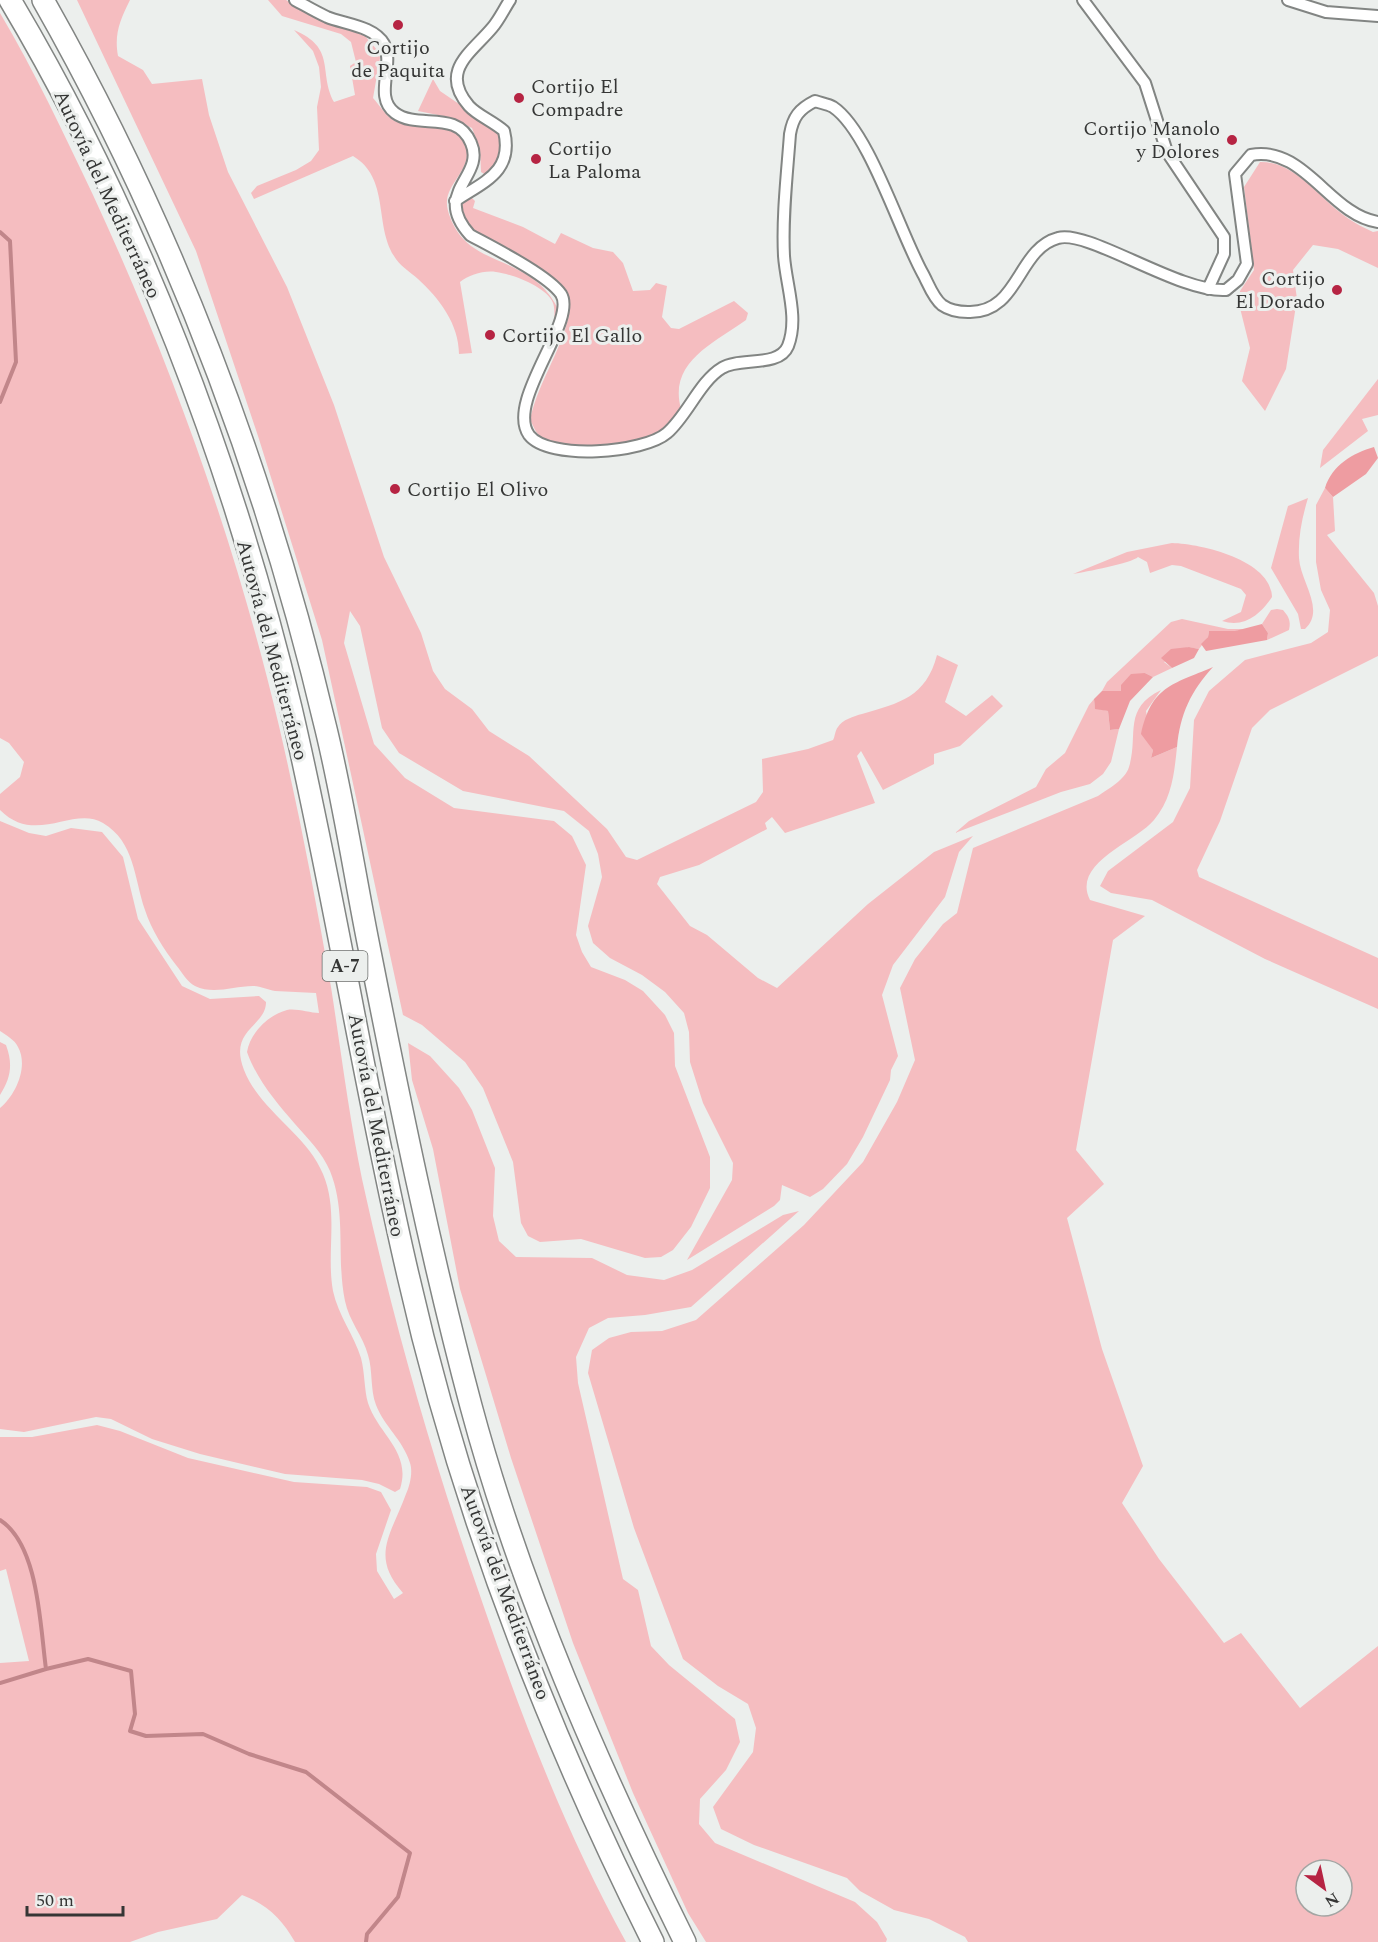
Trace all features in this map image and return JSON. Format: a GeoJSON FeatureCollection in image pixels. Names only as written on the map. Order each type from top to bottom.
{"type":"FeatureCollection","features":[{"type":"Feature","properties":{"kind":"highway","name":"Autovía del Mediterráneo"},"geometry":{"type":"LineString","coordinates":[[10,0],[37,44],[89,147],[138,252],[194,386],[260,589],[290,703],[408,1275],[443,1408],[468,1492],[515,1626],[568,1760],[653,1942]]}},
{"type":"Feature","properties":{"kind":"highway","name":"Autovía del Mediterráneo"},"geometry":{"type":"LineString","coordinates":[[43,0],[146,201],[198,322],[244,448],[287,582],[327,731],[411,1158],[472,1410],[514,1544],[570,1693],[626,1824],[685,1942]]}},
{"type":"Feature","properties":{"kind":"street"},"geometry":{"type":"LineString","coordinates":[[295,0],[328,17],[371,32],[384,43],[387,57],[385,97],[388,107],[397,115],[452,123],[462,130],[472,144],[470,167],[455,201],[456,214],[470,235],[549,282],[561,295],[565,306],[561,320],[544,355],[525,408],[528,433],[537,442],[559,452],[603,451],[652,441],[665,435],[681,419],[720,368],[734,362],[777,357],[787,349],[792,324],[784,257],[790,134],[793,119],[803,107],[815,101],[832,106],[854,129],[912,254],[941,305],[960,312],[978,312],[998,305],[1015,285],[1043,244],[1060,237],[1076,238],[1149,269],[1208,289],[1226,290],[1244,273],[1247,255],[1235,174],[1251,155],[1275,154],[1306,173],[1333,198],[1365,219],[1378,222]]}},
{"type":"Feature","properties":{"kind":"street"},"geometry":{"type":"LineString","coordinates":[[455,201],[497,174],[506,155],[504,131],[490,119],[472,109],[461,96],[456,73],[462,59],[494,27],[510,0]]}},
{"type":"Feature","properties":{"kind":"street"},"geometry":{"type":"LineString","coordinates":[[1083,0],[1145,83],[1167,152],[1224,237],[1224,254],[1208,289]]}},
{"type":"Feature","properties":{"kind":"street"},"geometry":{"type":"LineString","coordinates":[[1288,0],[1326,12],[1378,16]]}},
{"type":"Feature","properties":{"kind":"shaded area"},"geometry":{"type":"Polygon","coordinates":[[[77,0],[130,0],[119,27],[118,56],[143,70],[152,84],[202,79],[209,115],[228,172],[287,287],[334,405],[384,557],[421,633],[433,671],[445,689],[472,709],[489,731],[529,756],[607,829],[626,857],[637,860],[756,802],[763,792],[762,759],[808,749],[833,740],[837,728],[845,720],[900,702],[910,696],[926,680],[937,655],[958,665],[945,702],[966,716],[992,695],[1003,706],[960,746],[934,754],[934,764],[883,790],[861,751],[857,756],[875,803],[785,833],[772,817],[765,823],[767,829],[699,865],[660,877],[657,884],[690,926],[707,935],[758,978],[777,988],[868,904],[934,852],[973,836],[959,852],[945,897],[893,965],[882,995],[898,1056],[891,1070],[890,1080],[863,1137],[847,1164],[823,1189],[810,1197],[782,1185],[780,1200],[774,1206],[687,1260],[732,1180],[733,1163],[703,1103],[690,1062],[689,1032],[684,1013],[665,992],[642,975],[610,958],[593,943],[588,926],[602,877],[598,854],[589,831],[564,811],[463,791],[399,753],[382,728],[360,626],[350,611],[344,643],[374,744],[405,778],[454,808],[554,821],[572,836],[586,865],[576,935],[582,952],[591,967],[625,980],[643,991],[665,1015],[674,1033],[675,1066],[710,1157],[710,1188],[691,1227],[673,1250],[661,1257],[645,1258],[581,1239],[540,1242],[528,1236],[521,1223],[513,1162],[483,1088],[465,1062],[422,1025],[403,1015],[322,640],[258,436],[196,251],[77,0]]]}},
{"type":"Feature","properties":{"kind":"shaded area"},"geometry":{"type":"Polygon","coordinates":[[[268,0],[286,0],[316,18],[365,36],[378,51],[380,58],[373,98],[386,114],[403,124],[448,129],[461,138],[467,155],[447,201],[448,212],[453,224],[467,242],[479,251],[521,271],[547,291],[557,307],[555,322],[553,303],[537,287],[503,273],[487,272],[468,277],[460,282],[472,353],[459,354],[456,332],[446,312],[426,286],[394,256],[384,230],[380,202],[372,176],[365,165],[353,156],[254,199],[251,193],[257,186],[296,170],[311,161],[319,150],[317,107],[321,87],[319,67],[313,51],[294,30],[307,37],[321,53],[329,91],[334,102],[355,95],[350,66],[356,62],[351,42],[341,34],[282,16],[268,0]]]}},
{"type":"Feature","properties":{"kind":"shaded area"},"geometry":{"type":"Polygon","coordinates":[[[0,13],[49,103],[122,259],[200,456],[222,523],[243,590],[279,726],[325,954],[362,1179],[417,1398],[468,1560],[532,1739],[566,1822],[626,1942],[295,1942],[273,1913],[242,1895],[217,1919],[158,1932],[130,1942],[0,1942],[0,1663],[29,1661],[6,1569],[0,1571],[0,1437],[32,1437],[97,1425],[120,1431],[188,1458],[294,1482],[367,1487],[381,1492],[391,1510],[376,1554],[377,1571],[394,1599],[403,1593],[387,1568],[386,1545],[409,1487],[411,1470],[403,1447],[376,1405],[368,1355],[345,1301],[342,1285],[340,1219],[330,1171],[319,1152],[268,1090],[247,1052],[256,1032],[267,1020],[280,1012],[299,1010],[319,1013],[316,993],[275,991],[253,986],[209,990],[195,986],[171,959],[154,932],[145,910],[132,862],[122,840],[114,831],[103,823],[79,818],[27,825],[14,820],[0,810],[0,794],[20,777],[24,762],[9,743],[0,738],[0,13]]]}},
{"type":"Feature","properties":{"kind":"shaded area"},"geometry":{"type":"Polygon","coordinates":[[[433,79],[440,91],[497,130],[501,143],[500,155],[486,175],[481,172],[480,149],[472,128],[448,117],[418,111],[433,79]]]}},
{"type":"Feature","properties":{"kind":"shaded area"},"geometry":{"type":"Polygon","coordinates":[[[1260,162],[1273,163],[1285,168],[1307,183],[1349,219],[1373,232],[1378,231],[1378,268],[1338,249],[1313,245],[1293,270],[1297,299],[1286,369],[1265,411],[1242,381],[1250,348],[1240,308],[1240,291],[1254,270],[1244,187],[1260,162]]]}},
{"type":"Feature","properties":{"kind":"shaded area"},"geometry":{"type":"Polygon","coordinates":[[[469,195],[475,201],[473,208],[523,227],[555,244],[561,233],[593,248],[613,252],[623,263],[633,291],[650,290],[656,283],[667,286],[662,317],[671,328],[679,329],[734,301],[748,313],[746,320],[708,346],[687,366],[681,379],[679,393],[681,409],[665,429],[648,437],[598,447],[563,446],[550,443],[540,437],[530,420],[539,391],[564,334],[570,307],[568,294],[547,273],[475,232],[461,208],[463,200],[469,195]]]}},
{"type":"Feature","properties":{"kind":"shaded area"},"geometry":{"type":"Polygon","coordinates":[[[1378,379],[1378,415],[1362,419],[1368,431],[1320,468],[1323,450],[1378,379]]]}},
{"type":"Feature","properties":{"kind":"shaded area"},"geometry":{"type":"Polygon","coordinates":[[[1374,447],[1378,458],[1366,474],[1333,497],[1325,488],[1333,473],[1344,461],[1374,447]]]}},
{"type":"Feature","properties":{"kind":"shaded area"},"geometry":{"type":"Polygon","coordinates":[[[1325,488],[1333,497],[1335,531],[1327,535],[1374,593],[1378,606],[1378,656],[1270,710],[1252,728],[1220,821],[1197,870],[1199,877],[1378,958],[1378,1009],[1265,959],[1152,900],[1111,893],[1100,886],[1108,871],[1173,822],[1190,788],[1194,720],[1209,691],[1245,660],[1311,643],[1328,632],[1330,610],[1321,590],[1316,562],[1316,505],[1325,488]]]}},
{"type":"Feature","properties":{"kind":"shaded area"},"geometry":{"type":"Polygon","coordinates":[[[1308,498],[1301,528],[1299,558],[1313,604],[1313,613],[1305,629],[1301,629],[1298,614],[1271,568],[1288,506],[1308,498]]]}},
{"type":"Feature","properties":{"kind":"shaded area"},"geometry":{"type":"Polygon","coordinates":[[[1172,543],[1217,551],[1248,564],[1269,584],[1272,597],[1251,618],[1230,623],[1222,621],[1241,612],[1246,595],[1241,589],[1181,566],[1172,565],[1150,573],[1147,562],[1138,557],[1073,574],[1127,552],[1172,543]]]}},
{"type":"Feature","properties":{"kind":"shaded area"},"geometry":{"type":"Polygon","coordinates":[[[1271,610],[1283,610],[1288,617],[1289,630],[1267,640],[1268,633],[1262,624],[1271,610]]]}},
{"type":"Feature","properties":{"kind":"shaded area"},"geometry":{"type":"Polygon","coordinates":[[[1182,619],[1228,629],[1247,629],[1225,633],[1209,631],[1208,637],[1199,649],[1188,647],[1164,662],[1172,668],[1153,677],[1145,673],[1122,691],[1102,691],[1107,682],[1171,622],[1182,619]]]}},
{"type":"Feature","properties":{"kind":"shaded area"},"geometry":{"type":"Polygon","coordinates":[[[1262,624],[1268,633],[1267,640],[1206,651],[1201,644],[1208,637],[1209,631],[1235,631],[1262,624]]]}},
{"type":"Feature","properties":{"kind":"shaded area"},"geometry":{"type":"Polygon","coordinates":[[[1189,647],[1199,649],[1194,658],[1172,668],[1161,658],[1171,649],[1189,647]]]}},
{"type":"Feature","properties":{"kind":"shaded area"},"geometry":{"type":"Polygon","coordinates":[[[1213,667],[1188,704],[1181,724],[1177,747],[1151,758],[1153,750],[1141,734],[1151,706],[1165,689],[1213,667]]]}},
{"type":"Feature","properties":{"kind":"shaded area"},"geometry":{"type":"Polygon","coordinates":[[[1145,673],[1153,677],[1130,701],[1119,729],[1110,730],[1108,711],[1095,709],[1094,699],[1102,691],[1121,691],[1121,685],[1131,674],[1145,673]]]}},
{"type":"Feature","properties":{"kind":"shaded area"},"geometry":{"type":"Polygon","coordinates":[[[1161,690],[1146,711],[1153,750],[1151,758],[1177,747],[1175,767],[1165,803],[1154,820],[1108,854],[1089,875],[1087,887],[1090,900],[1145,916],[1113,940],[1076,1150],[1104,1184],[1067,1218],[1102,1349],[1143,1466],[1122,1503],[1159,1559],[1224,1643],[1241,1633],[1300,1708],[1378,1646],[1378,1942],[968,1942],[965,1937],[929,1919],[894,1910],[860,1891],[847,1878],[754,1845],[721,1829],[713,1807],[753,1752],[756,1728],[748,1704],[718,1686],[683,1659],[634,1528],[588,1373],[592,1350],[609,1338],[631,1332],[662,1331],[696,1320],[804,1225],[863,1162],[897,1102],[915,1060],[900,988],[915,959],[943,924],[957,913],[973,848],[1098,796],[1116,784],[1129,767],[1134,724],[1141,706],[1149,697],[1161,690]]]}},
{"type":"Feature","properties":{"kind":"shaded area"},"geometry":{"type":"Polygon","coordinates":[[[1094,699],[1095,708],[1108,711],[1110,730],[1119,729],[1111,762],[1103,774],[1090,784],[1061,792],[955,833],[969,821],[1036,787],[1046,769],[1065,753],[1094,699]]]}},
{"type":"Feature","properties":{"kind":"shaded area"},"geometry":{"type":"Polygon","coordinates":[[[0,821],[29,833],[46,836],[71,828],[102,832],[123,857],[138,919],[182,986],[210,999],[259,996],[266,1002],[260,1017],[244,1037],[240,1056],[251,1085],[316,1160],[328,1188],[333,1291],[338,1308],[361,1358],[368,1403],[398,1454],[402,1476],[400,1489],[395,1492],[379,1484],[362,1480],[285,1474],[200,1454],[152,1439],[111,1419],[96,1417],[24,1432],[0,1429],[0,1108],[15,1089],[22,1063],[17,1044],[0,1031],[0,821]]]}},
{"type":"Feature","properties":{"kind":"shaded area"},"geometry":{"type":"Polygon","coordinates":[[[0,1042],[6,1045],[10,1065],[7,1083],[0,1095],[0,1042]]]}},
{"type":"Feature","properties":{"kind":"shaded area"},"geometry":{"type":"Polygon","coordinates":[[[408,1043],[430,1056],[459,1088],[472,1110],[495,1168],[493,1216],[499,1241],[516,1257],[592,1258],[627,1275],[664,1280],[692,1270],[783,1215],[799,1211],[691,1307],[645,1315],[608,1318],[589,1328],[576,1357],[578,1383],[623,1579],[638,1590],[651,1646],[669,1665],[735,1719],[740,1742],[726,1770],[700,1799],[699,1824],[715,1843],[855,1902],[877,1922],[887,1939],[886,1942],[706,1942],[688,1913],[633,1793],[573,1643],[511,1458],[460,1289],[433,1149],[412,1080],[408,1043]]]}},
{"type":"Feature","properties":{"kind":"waterway"},"geometry":{"type":"LineString","coordinates":[[0,232],[10,241],[16,362],[0,402]]}},
{"type":"Feature","properties":{"kind":"waterway"},"geometry":{"type":"LineString","coordinates":[[0,1520],[13,1532],[23,1548],[30,1567],[39,1610],[46,1669],[88,1659],[131,1671],[135,1714],[130,1731],[146,1736],[203,1734],[249,1754],[306,1772],[410,1853],[398,1897],[367,1934],[366,1942]]}},
{"type":"Feature","properties":{"kind":"waterway"},"geometry":{"type":"LineString","coordinates":[[0,1683],[46,1669]]}},
{"type":"Feature","properties":{"kind":"place","name":"Cortijo de Paquita"},"geometry":{"type":"Point","coordinates":[398,25]}},
{"type":"Feature","properties":{"kind":"place","name":"Cortijo El Compadre"},"geometry":{"type":"Point","coordinates":[519,98]}},
{"type":"Feature","properties":{"kind":"place","name":"Cortijo Manolo y Dolores"},"geometry":{"type":"Point","coordinates":[1232,140]}},
{"type":"Feature","properties":{"kind":"place","name":"Cortijo La Paloma"},"geometry":{"type":"Point","coordinates":[536,159]}},
{"type":"Feature","properties":{"kind":"place","name":"Cortijo El Dorado"},"geometry":{"type":"Point","coordinates":[1337,290]}},
{"type":"Feature","properties":{"kind":"place","name":"Cortijo El Gallo"},"geometry":{"type":"Point","coordinates":[490,335]}},
{"type":"Feature","properties":{"kind":"place","name":"Cortijo El Olivo"},"geometry":{"type":"Point","coordinates":[395,489]}}]}
